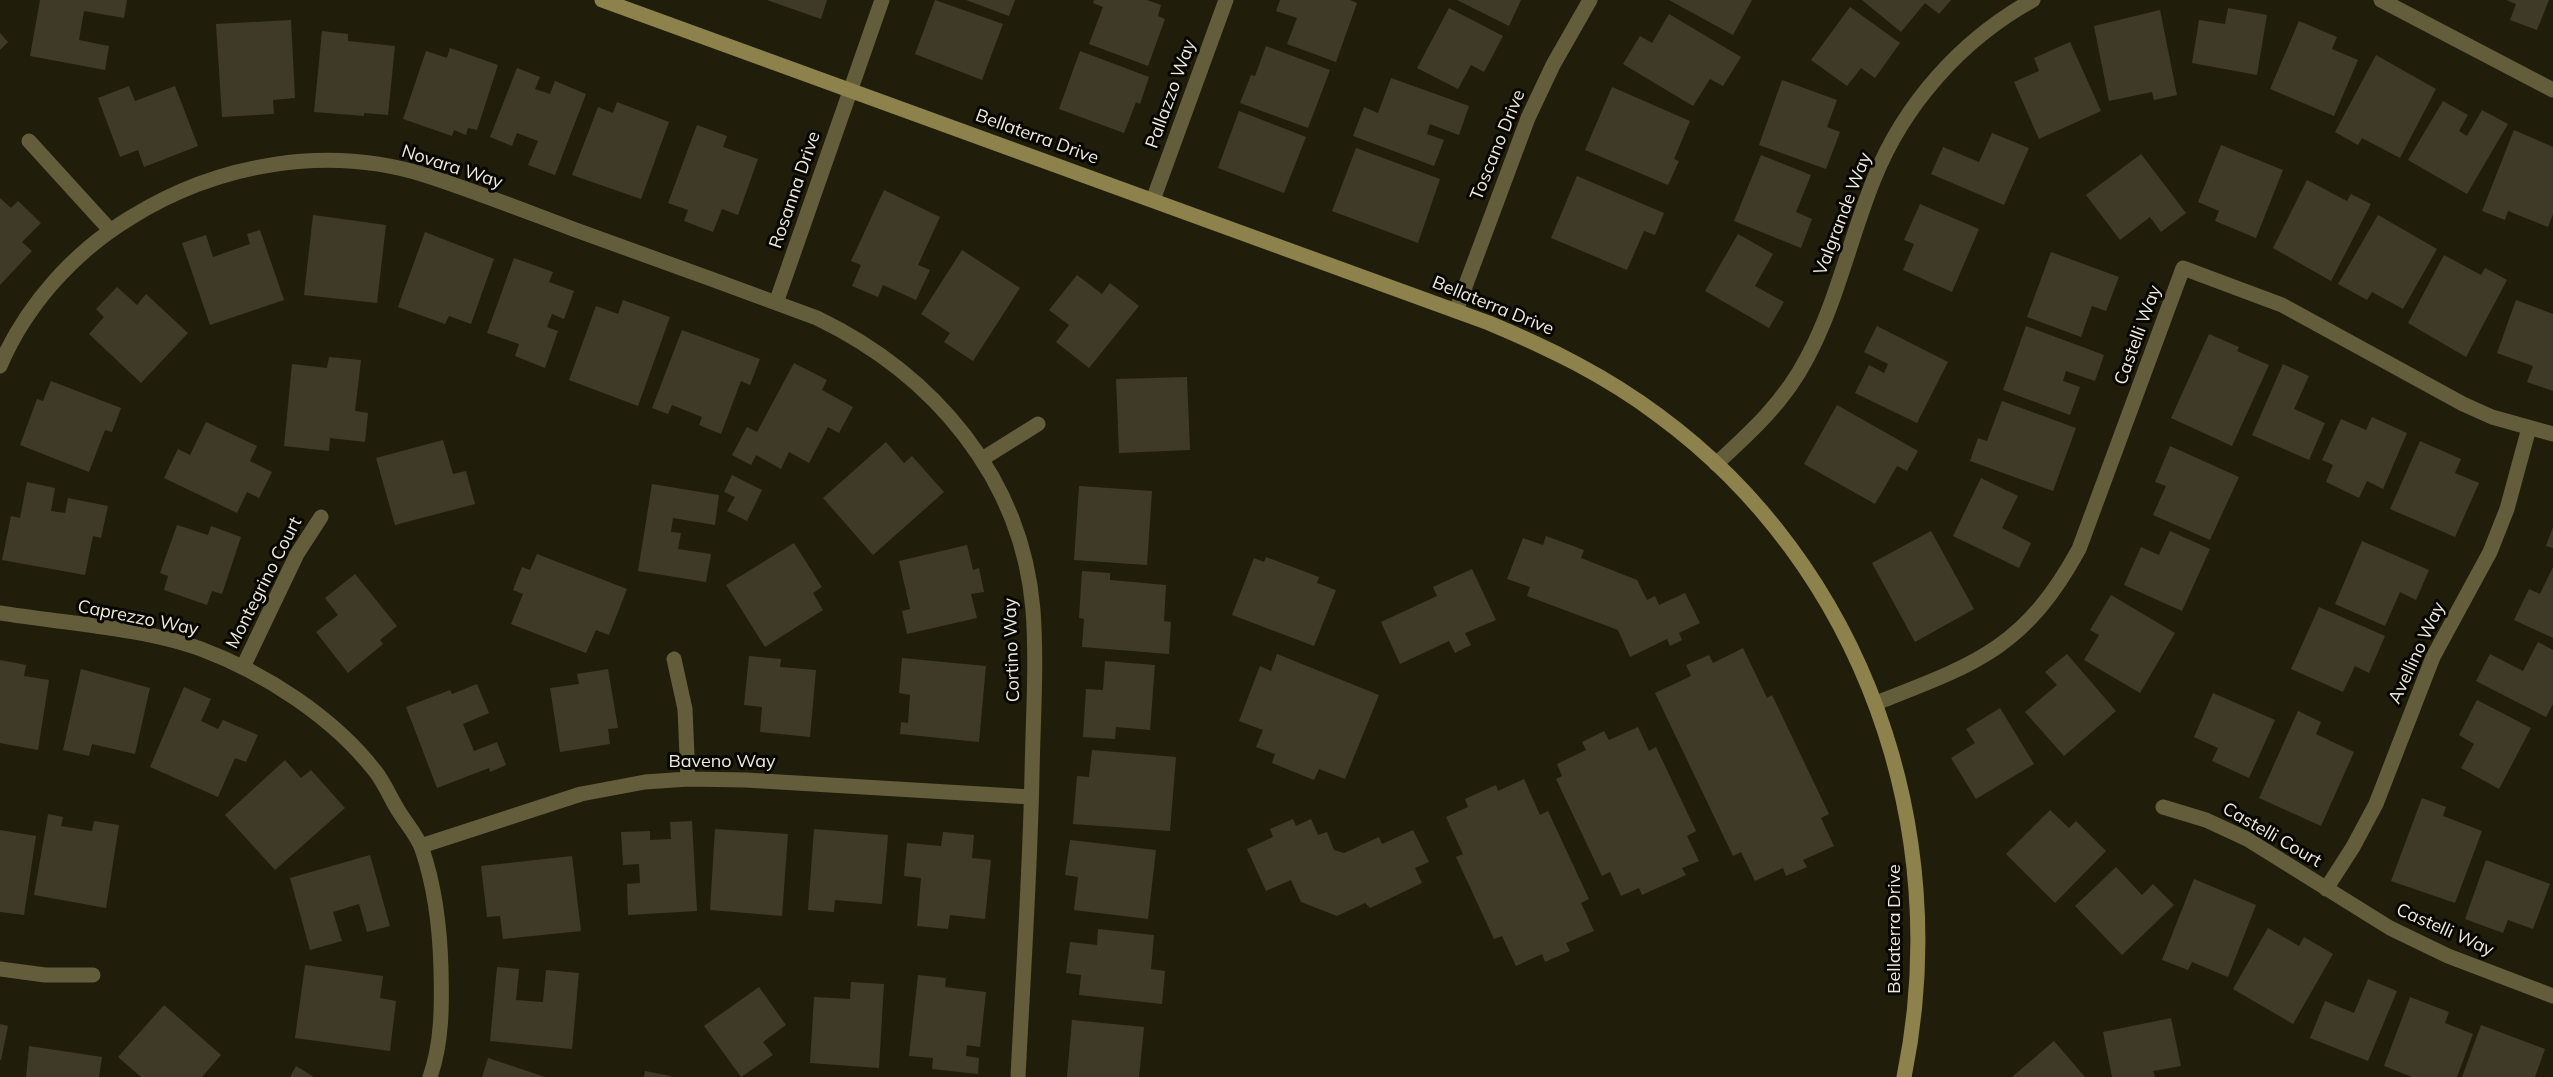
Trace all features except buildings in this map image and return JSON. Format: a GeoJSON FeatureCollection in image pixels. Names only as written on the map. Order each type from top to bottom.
{"type":"FeatureCollection","features":[{"type":"Feature","properties":{"kind":"street","name":"Bellaterra Drive"},"geometry":{"type":"LineString","coordinates":[[602,0],[1456,311],[1534,342],[1578,364],[1660,416],[1716,464],[1769,521],[1809,574],[1846,637],[1876,703],[1899,774],[1913,847],[1918,896],[1919,971],[1911,1045],[1904,1077]]}},
{"type":"Feature","properties":{"kind":"street","name":"Rosanna Drive"},"geometry":{"type":"LineString","coordinates":[[776,303],[882,0]]}},
{"type":"Feature","properties":{"kind":"street","name":"Pallazzo Way"},"geometry":{"type":"LineString","coordinates":[[1153,200],[1226,0]]}},
{"type":"Feature","properties":{"kind":"street","name":"Toscano Drive"},"geometry":{"type":"LineString","coordinates":[[1456,311],[1528,118],[1553,65],[1590,0]]}},
{"type":"Feature","properties":{"kind":"street","name":"Valgrande Way"},"geometry":{"type":"LineString","coordinates":[[1716,464],[1779,402],[1806,360],[1821,330],[1874,178],[1898,129],[1930,85],[1968,45],[2011,12],[2033,0]]}},
{"type":"Feature","properties":{"kind":"street"},"geometry":{"type":"LineString","coordinates":[[2381,0],[2553,90]]}},
{"type":"Feature","properties":{"kind":"street"},"geometry":{"type":"LineString","coordinates":[[29,141],[110,230]]}},
{"type":"Feature","properties":{"kind":"street","name":"Novara Way"},"geometry":{"type":"LineString","coordinates":[[0,366],[35,305],[70,265],[110,230],[157,201],[226,174],[262,165],[318,160],[354,162],[427,176],[776,303]]}},
{"type":"Feature","properties":{"kind":"street","name":"Castelli Way"},"geometry":{"type":"LineString","coordinates":[[1876,703],[1960,670],[1998,648],[2031,621],[2058,587],[2079,549],[2183,268],[2282,305],[2463,404],[2492,417],[2553,434]]}},
{"type":"Feature","properties":{"kind":"street","name":"Cortino Way"},"geometry":{"type":"LineString","coordinates":[[776,303],[850,334],[896,364],[924,388],[961,429],[982,459],[1006,506],[1018,540],[1033,609],[1035,662],[1018,1077]]}},
{"type":"Feature","properties":{"kind":"street"},"geometry":{"type":"LineString","coordinates":[[982,459],[1038,424]]}},
{"type":"Feature","properties":{"kind":"street","name":"Avellino Way"},"geometry":{"type":"LineString","coordinates":[[2326,890],[2354,847],[2376,804],[2433,657],[2490,552],[2507,509],[2529,428]]}},
{"type":"Feature","properties":{"kind":"street","name":"Montegrino Court"},"geometry":{"type":"LineString","coordinates":[[243,667],[297,554],[321,517]]}},
{"type":"Feature","properties":{"kind":"street","name":"Caprezzo Way"},"geometry":{"type":"LineString","coordinates":[[0,613],[157,637],[201,649],[243,667],[283,690],[346,739],[376,771],[421,846],[435,900],[441,942],[442,1000],[438,1056],[430,1077]]}},
{"type":"Feature","properties":{"kind":"street"},"geometry":{"type":"LineString","coordinates":[[674,659],[685,709],[688,779]]}},
{"type":"Feature","properties":{"kind":"street","name":"Baveno Way"},"geometry":{"type":"LineString","coordinates":[[421,846],[581,794],[645,782],[688,779],[746,780],[1031,797]]}},
{"type":"Feature","properties":{"kind":"street","name":"Castelli Court"},"geometry":{"type":"LineString","coordinates":[[2163,807],[2206,820],[2247,839],[2326,890]]}},
{"type":"Feature","properties":{"kind":"street","name":"Castelli Way"},"geometry":{"type":"LineString","coordinates":[[2326,890],[2390,928],[2438,952],[2553,996]]}},
{"type":"Feature","properties":{"kind":"street"},"geometry":{"type":"LineString","coordinates":[[0,969],[45,975],[93,975]]}}]}
